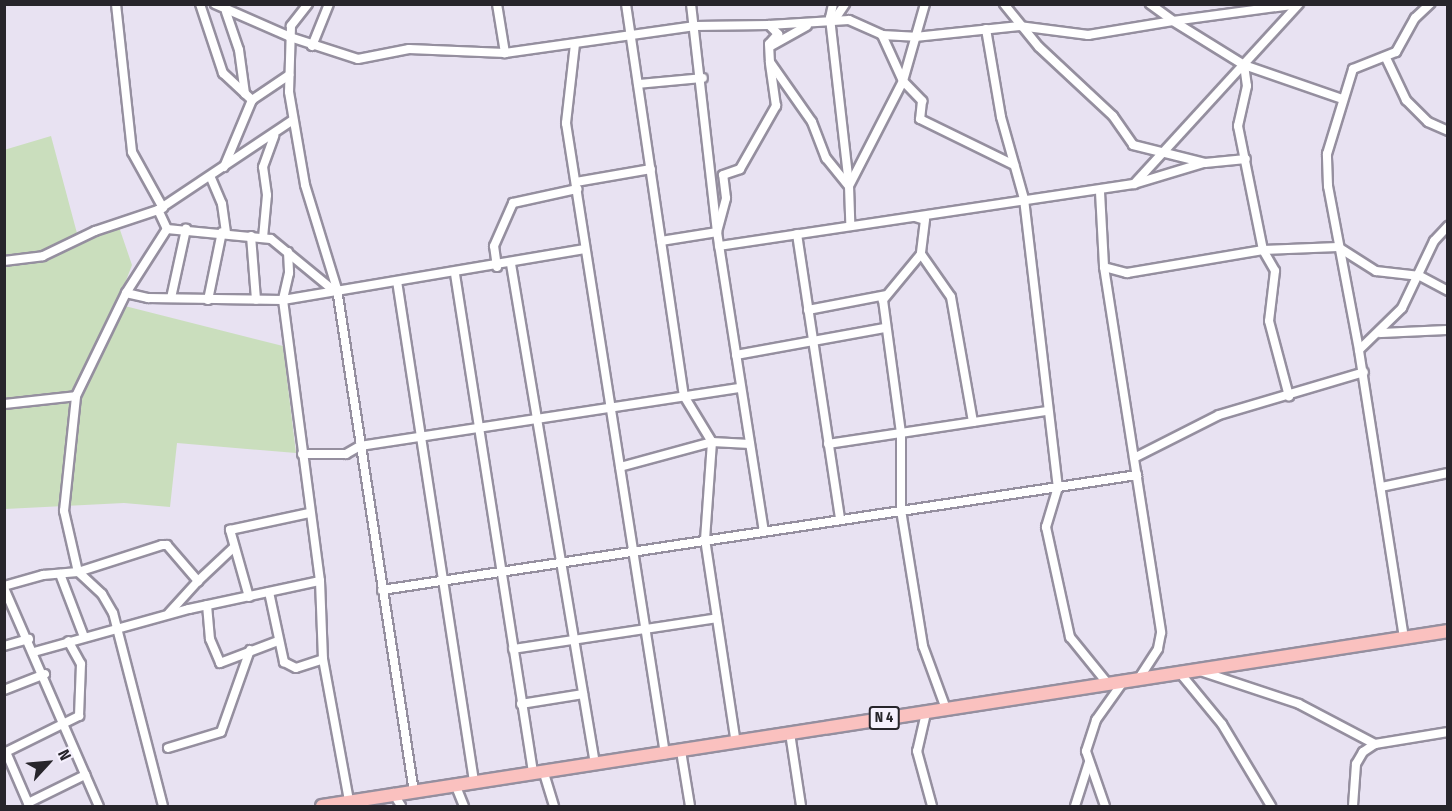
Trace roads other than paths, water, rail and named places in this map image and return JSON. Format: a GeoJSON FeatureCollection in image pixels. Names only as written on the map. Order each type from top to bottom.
{"type":"FeatureCollection","features":[{"type":"Feature","properties":{"kind":"main road","name":"N 4"},"geometry":{"type":"LineString","coordinates":[[323,806],[393,793],[414,792],[538,771],[665,754],[1448,631]]}},
{"type":"Feature","properties":{"kind":"street"},"geometry":{"type":"LineString","coordinates":[[116,4],[132,152],[160,209],[167,229]]}},
{"type":"Feature","properties":{"kind":"street"},"geometry":{"type":"LineString","coordinates":[[200,4],[223,73],[249,97]]}},
{"type":"Feature","properties":{"kind":"street"},"geometry":{"type":"LineString","coordinates":[[215,4],[226,12],[290,37],[358,59],[409,49],[505,53],[575,44],[630,33],[695,26],[769,25],[833,19],[849,20],[882,35],[915,37],[1020,26],[1088,35],[1173,21],[1295,6]]}},
{"type":"Feature","properties":{"kind":"street"},"geometry":{"type":"LineString","coordinates":[[308,4],[294,20],[290,37],[289,75],[294,120],[305,185],[335,290],[414,792]]}},
{"type":"Feature","properties":{"kind":"street"},"geometry":{"type":"LineString","coordinates":[[312,45],[329,4]]}},
{"type":"Feature","properties":{"kind":"street"},"geometry":{"type":"LineString","coordinates":[[496,4],[505,53]]}},
{"type":"Feature","properties":{"kind":"street"},"geometry":{"type":"LineString","coordinates":[[626,4],[684,396],[712,442],[705,539],[736,743]]}},
{"type":"Feature","properties":{"kind":"street"},"geometry":{"type":"LineString","coordinates":[[691,4],[703,78],[717,232],[764,531]]}},
{"type":"Feature","properties":{"kind":"street"},"geometry":{"type":"LineString","coordinates":[[833,4],[849,186],[850,224]]}},
{"type":"Feature","properties":{"kind":"street"},"geometry":{"type":"LineString","coordinates":[[833,19],[845,4]]}},
{"type":"Feature","properties":{"kind":"street"},"geometry":{"type":"LineString","coordinates":[[849,186],[903,81],[925,4]]}},
{"type":"Feature","properties":{"kind":"street"},"geometry":{"type":"LineString","coordinates":[[1004,4],[1020,26],[1113,116],[1133,145],[1205,163]]}},
{"type":"Feature","properties":{"kind":"street"},"geometry":{"type":"LineString","coordinates":[[1150,4],[1244,65],[1342,99]]}},
{"type":"Feature","properties":{"kind":"street"},"geometry":{"type":"LineString","coordinates":[[1404,638],[1364,372],[1338,247],[1327,154],[1353,69],[1386,58],[1396,51],[1415,18],[1430,4]]}},
{"type":"Feature","properties":{"kind":"street"},"geometry":{"type":"LineString","coordinates":[[1134,184],[1295,6]]}},
{"type":"Feature","properties":{"kind":"street"},"geometry":{"type":"LineString","coordinates":[[224,167],[249,97],[239,50],[226,12]]}},
{"type":"Feature","properties":{"kind":"street"},"geometry":{"type":"LineString","coordinates":[[814,22],[771,45],[770,62],[812,122],[826,158],[849,186]]}},
{"type":"Feature","properties":{"kind":"street"},"geometry":{"type":"LineString","coordinates":[[717,232],[726,198],[723,175],[740,170],[776,106],[769,44],[778,34],[769,25]]}},
{"type":"Feature","properties":{"kind":"street"},"geometry":{"type":"LineString","coordinates":[[987,29],[1014,165],[1024,199],[1046,411],[1058,487],[1046,527],[1066,627],[1076,648],[1108,684]]}},
{"type":"Feature","properties":{"kind":"street"},"geometry":{"type":"LineString","coordinates":[[882,35],[903,81],[922,101],[920,119],[1014,165]]}},
{"type":"Feature","properties":{"kind":"street"},"geometry":{"type":"LineString","coordinates":[[575,44],[566,123],[612,408],[642,627],[665,754]]}},
{"type":"Feature","properties":{"kind":"street"},"geometry":{"type":"LineString","coordinates":[[1386,58],[1406,100],[1428,122],[1448,130]]}},
{"type":"Feature","properties":{"kind":"street"},"geometry":{"type":"LineString","coordinates":[[1244,65],[1247,86],[1239,126],[1263,250],[1275,271],[1269,321],[1289,396]]}},
{"type":"Feature","properties":{"kind":"street"},"geometry":{"type":"LineString","coordinates":[[249,97],[289,75]]}},
{"type":"Feature","properties":{"kind":"street"},"geometry":{"type":"LineString","coordinates":[[638,84],[703,78]]}},
{"type":"Feature","properties":{"kind":"street"},"geometry":{"type":"LineString","coordinates":[[4,261],[43,256],[95,231],[160,209],[211,178],[294,120]]}},
{"type":"Feature","properties":{"kind":"street"},"geometry":{"type":"LineString","coordinates":[[263,238],[267,195],[263,167],[274,136]]}},
{"type":"Feature","properties":{"kind":"street"},"geometry":{"type":"LineString","coordinates":[[719,246],[1024,199],[1100,192],[1205,163],[1246,159]]}},
{"type":"Feature","properties":{"kind":"street"},"geometry":{"type":"LineString","coordinates":[[497,267],[494,246],[513,203],[651,169]]}},
{"type":"Feature","properties":{"kind":"street"},"geometry":{"type":"LineString","coordinates":[[208,300],[224,233],[222,204],[211,178]]}},
{"type":"Feature","properties":{"kind":"street"},"geometry":{"type":"LineString","coordinates":[[1100,192],[1104,267],[1161,633],[1158,649],[1138,680]]}},
{"type":"Feature","properties":{"kind":"street"},"geometry":{"type":"LineString","coordinates":[[808,310],[886,295],[921,254],[925,220],[914,217]]}},
{"type":"Feature","properties":{"kind":"street"},"geometry":{"type":"LineString","coordinates":[[1359,350],[1380,333],[1402,308],[1420,276],[1434,241],[1448,226]]}},
{"type":"Feature","properties":{"kind":"street"},"geometry":{"type":"LineString","coordinates":[[167,229],[263,238],[288,252],[335,290]]}},
{"type":"Feature","properties":{"kind":"street"},"geometry":{"type":"LineString","coordinates":[[163,807],[119,630],[102,594],[78,572],[63,511],[76,396],[126,293],[167,229]]}},
{"type":"Feature","properties":{"kind":"street"},"geometry":{"type":"LineString","coordinates":[[171,298],[186,229]]}},
{"type":"Feature","properties":{"kind":"street"},"geometry":{"type":"LineString","coordinates":[[661,241],[717,232]]}},
{"type":"Feature","properties":{"kind":"street"},"geometry":{"type":"LineString","coordinates":[[797,234],[840,519]]}},
{"type":"Feature","properties":{"kind":"street"},"geometry":{"type":"LineString","coordinates":[[251,236],[256,300]]}},
{"type":"Feature","properties":{"kind":"street"},"geometry":{"type":"LineString","coordinates":[[1104,267],[1127,273],[1263,250],[1338,247],[1376,271],[1420,276],[1448,291]]}},
{"type":"Feature","properties":{"kind":"street"},"geometry":{"type":"LineString","coordinates":[[126,293],[208,300],[282,300],[335,290],[497,267],[585,249]]}},
{"type":"Feature","properties":{"kind":"street"},"geometry":{"type":"LineString","coordinates":[[288,252],[289,273],[282,300],[320,581],[323,659],[349,800]]}},
{"type":"Feature","properties":{"kind":"street"},"geometry":{"type":"LineString","coordinates":[[921,254],[951,297],[973,422]]}},
{"type":"Feature","properties":{"kind":"street"},"geometry":{"type":"LineString","coordinates":[[511,264],[540,418],[595,764]]}},
{"type":"Feature","properties":{"kind":"street"},"geometry":{"type":"LineString","coordinates":[[455,274],[521,704],[538,771],[554,807]]}},
{"type":"Feature","properties":{"kind":"street"},"geometry":{"type":"LineString","coordinates":[[397,281],[474,781]]}},
{"type":"Feature","properties":{"kind":"street"},"geometry":{"type":"LineString","coordinates":[[886,295],[885,328],[901,433],[901,510],[922,646],[946,709]]}},
{"type":"Feature","properties":{"kind":"street"},"geometry":{"type":"LineString","coordinates":[[736,355],[885,328]]}},
{"type":"Feature","properties":{"kind":"street"},"geometry":{"type":"LineString","coordinates":[[1380,333],[1448,330]]}},
{"type":"Feature","properties":{"kind":"street"},"geometry":{"type":"LineString","coordinates":[[1134,458],[1219,415],[1364,372]]}},
{"type":"Feature","properties":{"kind":"street"},"geometry":{"type":"LineString","coordinates":[[302,454],[346,454],[360,446],[741,388]]}},
{"type":"Feature","properties":{"kind":"street"},"geometry":{"type":"LineString","coordinates":[[4,404],[76,396]]}},
{"type":"Feature","properties":{"kind":"street"},"geometry":{"type":"LineString","coordinates":[[828,444],[1046,411]]}},
{"type":"Feature","properties":{"kind":"street"},"geometry":{"type":"LineString","coordinates":[[620,467],[712,442],[750,444]]}},
{"type":"Feature","properties":{"kind":"street"},"geometry":{"type":"LineString","coordinates":[[1381,487],[1448,473]]}},
{"type":"Feature","properties":{"kind":"street"},"geometry":{"type":"LineString","coordinates":[[382,590],[443,582],[501,570],[1137,475]]}},
{"type":"Feature","properties":{"kind":"street"},"geometry":{"type":"LineString","coordinates":[[249,597],[229,536],[233,528],[309,513]]}},
{"type":"Feature","properties":{"kind":"street"},"geometry":{"type":"LineString","coordinates":[[99,807],[45,674],[4,587],[78,572],[167,545],[198,581]]}},
{"type":"Feature","properties":{"kind":"street"},"geometry":{"type":"LineString","coordinates":[[166,616],[233,548]]}},
{"type":"Feature","properties":{"kind":"street"},"geometry":{"type":"LineString","coordinates":[[60,574],[84,637]]}},
{"type":"Feature","properties":{"kind":"street"},"geometry":{"type":"LineString","coordinates":[[34,652],[207,605],[320,581]]}},
{"type":"Feature","properties":{"kind":"street"},"geometry":{"type":"LineString","coordinates":[[269,592],[278,641],[290,666],[304,668],[323,659]]}},
{"type":"Feature","properties":{"kind":"street"},"geometry":{"type":"LineString","coordinates":[[207,605],[210,639],[220,663],[278,641]]}},
{"type":"Feature","properties":{"kind":"street"},"geometry":{"type":"LineString","coordinates":[[513,649],[642,627],[717,618]]}},
{"type":"Feature","properties":{"kind":"street"},"geometry":{"type":"LineString","coordinates":[[4,646],[29,639]]}},
{"type":"Feature","properties":{"kind":"street"},"geometry":{"type":"LineString","coordinates":[[68,641],[80,660],[82,694],[79,716],[5,753],[28,803],[85,775]]}},
{"type":"Feature","properties":{"kind":"street"},"geometry":{"type":"LineString","coordinates":[[168,748],[221,732],[250,650]]}},
{"type":"Feature","properties":{"kind":"street"},"geometry":{"type":"LineString","coordinates":[[1197,669],[1299,704],[1375,744],[1448,732]]}},
{"type":"Feature","properties":{"kind":"street"},"geometry":{"type":"LineString","coordinates":[[1180,673],[1222,724],[1270,807]]}},
{"type":"Feature","properties":{"kind":"street"},"geometry":{"type":"LineString","coordinates":[[4,690],[45,674]]}},
{"type":"Feature","properties":{"kind":"street"},"geometry":{"type":"LineString","coordinates":[[1105,807],[1089,762],[1088,736],[1123,682]]}},
{"type":"Feature","properties":{"kind":"street"},"geometry":{"type":"LineString","coordinates":[[521,704],[583,694]]}},
{"type":"Feature","properties":{"kind":"street"},"geometry":{"type":"LineString","coordinates":[[926,712],[917,751],[932,807]]}},
{"type":"Feature","properties":{"kind":"street"},"geometry":{"type":"LineString","coordinates":[[790,733],[801,807]]}},
{"type":"Feature","properties":{"kind":"street"},"geometry":{"type":"LineString","coordinates":[[1353,807],[1356,764],[1375,744]]}},
{"type":"Feature","properties":{"kind":"street"},"geometry":{"type":"LineString","coordinates":[[681,751],[690,807]]}},
{"type":"Feature","properties":{"kind":"street"},"geometry":{"type":"LineString","coordinates":[[1075,807],[1089,762]]}},
{"type":"Feature","properties":{"kind":"street"},"geometry":{"type":"LineString","coordinates":[[455,784],[464,807]]}},
{"type":"Feature","properties":{"kind":"street"},"geometry":{"type":"LineString","coordinates":[[393,793],[401,807]]}}]}
